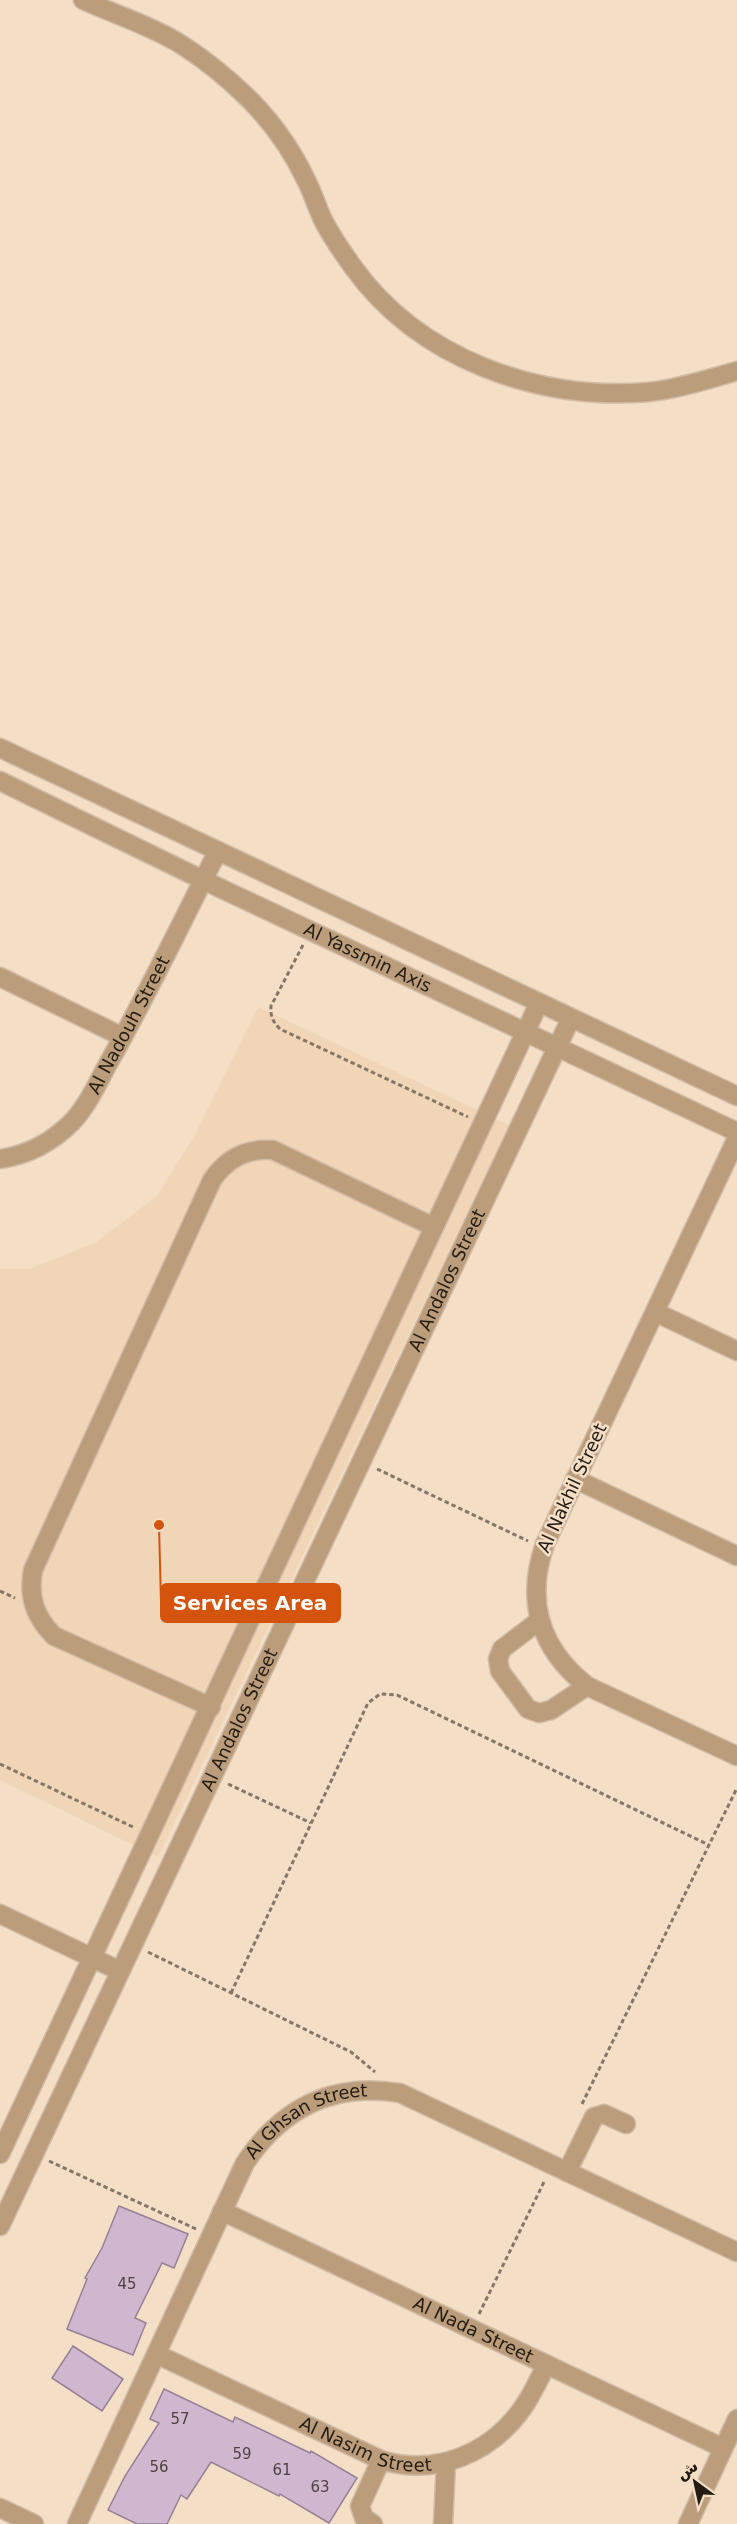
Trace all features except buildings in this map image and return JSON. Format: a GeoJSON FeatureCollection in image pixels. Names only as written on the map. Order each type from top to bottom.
{"type":"FeatureCollection","features":[{"type":"Feature","properties":{"kind":"street"},"geometry":{"type":"LineString","coordinates":[[83,0],[181,44],[219,71],[253,103],[282,139],[306,179],[324,222],[354,269],[392,310],[437,344],[486,370],[529,383],[595,394],[651,392],[737,371]]}},
{"type":"Feature","properties":{"kind":"street","name":"Al Yassmin Axis"},"geometry":{"type":"LineString","coordinates":[[0,748],[737,1096]]}},
{"type":"Feature","properties":{"kind":"street","name":"Al Yassmin Axis"},"geometry":{"type":"LineString","coordinates":[[0,781],[203,880],[737,1132]]}},
{"type":"Feature","properties":{"kind":"street","name":"Al Nadouh Street"},"geometry":{"type":"LineString","coordinates":[[0,1159],[37,1148],[62,1131],[83,1108],[123,1036],[218,851]]}},
{"type":"Feature","properties":{"kind":"street"},"geometry":{"type":"LineString","coordinates":[[0,978],[123,1036]]}},
{"type":"Feature","properties":{"kind":"street","name":"Al Andalos Street"},"geometry":{"type":"LineString","coordinates":[[0,2154],[151,1836],[539,1003]]}},
{"type":"Feature","properties":{"kind":"street","name":"Al Andalos Street"},"geometry":{"type":"LineString","coordinates":[[0,2226],[572,1018]]}},
{"type":"Feature","properties":{"kind":"street","name":"Al Nakhil Street"},"geometry":{"type":"LineString","coordinates":[[737,1138],[543,1549],[536,1574],[535,1589],[545,1636],[558,1657],[574,1676],[587,1686],[737,1756]]}},
{"type":"Feature","properties":{"kind":"street"},"geometry":{"type":"LineString","coordinates":[[211,1707],[54,1636],[38,1617],[33,1606],[31,1582],[33,1570],[212,1180],[234,1157],[254,1150],[273,1150],[434,1227]]}},
{"type":"Feature","properties":{"kind":"street"},"geometry":{"type":"LineString","coordinates":[[655,1312],[737,1351]]}},
{"type":"Feature","properties":{"kind":"street"},"geometry":{"type":"LineString","coordinates":[[575,1479],[737,1556]]}},
{"type":"Feature","properties":{"kind":"street"},"geometry":{"type":"LineString","coordinates":[[540,1620],[500,1653],[498,1665],[507,1680],[528,1709],[539,1713],[551,1710],[587,1686]]}},
{"type":"Feature","properties":{"kind":"street"},"geometry":{"type":"LineString","coordinates":[[0,1914],[120,1971]]}},
{"type":"Feature","properties":{"kind":"street","name":"Al Ghsan Street"},"geometry":{"type":"LineString","coordinates":[[77,2524],[245,2163],[255,2148],[281,2121],[313,2102],[349,2092],[387,2091],[400,2094],[737,2252]]}},
{"type":"Feature","properties":{"kind":"street"},"geometry":{"type":"LineString","coordinates":[[560,2168],[594,2117],[604,2114],[626,2124]]}},
{"type":"Feature","properties":{"kind":"street","name":"Al Nada Street"},"geometry":{"type":"LineString","coordinates":[[222,2211],[723,2448]]}},
{"type":"Feature","properties":{"kind":"street","name":"Al Nasim Street"},"geometry":{"type":"LineString","coordinates":[[156,2354],[381,2460],[407,2466],[446,2463],[474,2452],[501,2432],[524,2406],[547,2365]]}},
{"type":"Feature","properties":{"kind":"street"},"geometry":{"type":"LineString","coordinates":[[688,2524],[737,2419]]}},
{"type":"Feature","properties":{"kind":"street"},"geometry":{"type":"LineString","coordinates":[[373,2524],[364,2518],[360,2506],[381,2460]]}},
{"type":"Feature","properties":{"kind":"street"},"geometry":{"type":"LineString","coordinates":[[443,2524],[446,2463]]}},
{"type":"Feature","properties":{"kind":"street"},"geometry":{"type":"LineString","coordinates":[[0,2508],[34,2524]]}},
{"type":"Feature","properties":{"kind":"path"},"geometry":{"type":"LineString","coordinates":[[310,930],[272,1006],[272,1019],[275,1025],[482,1124]]}},
{"type":"Feature","properties":{"kind":"path"},"geometry":{"type":"LineString","coordinates":[[362,1461],[543,1549]]}},
{"type":"Feature","properties":{"kind":"path"},"geometry":{"type":"LineString","coordinates":[[231,1993],[368,1704],[375,1696],[386,1692],[397,1695],[709,1845]]}},
{"type":"Feature","properties":{"kind":"path"},"geometry":{"type":"LineString","coordinates":[[0,1764],[151,1836]]}},
{"type":"Feature","properties":{"kind":"path"},"geometry":{"type":"LineString","coordinates":[[213,1777],[311,1823]]}},
{"type":"Feature","properties":{"kind":"path"},"geometry":{"type":"LineString","coordinates":[[579,2111],[737,1788]]}},
{"type":"Feature","properties":{"kind":"path"},"geometry":{"type":"LineString","coordinates":[[133,1944],[351,2052],[375,2072],[387,2091]]}},
{"type":"Feature","properties":{"kind":"path"},"geometry":{"type":"LineString","coordinates":[[34,2154],[211,2235]]}},
{"type":"Feature","properties":{"kind":"path"},"geometry":{"type":"LineString","coordinates":[[472,2329],[560,2168]]}},
{"type":"Feature","properties":{"kind":"shaded area"},"geometry":{"type":"Polygon","coordinates":[[[258,1007],[509,1125],[158,1857],[0,1780],[0,1269],[29,1269],[95,1243],[156,1197],[195,1135],[258,1007]]]}},
{"type":"Feature","properties":{"kind":"place","name":"Services Area"},"geometry":{"type":"Point","coordinates":[159,1525]}}]}
